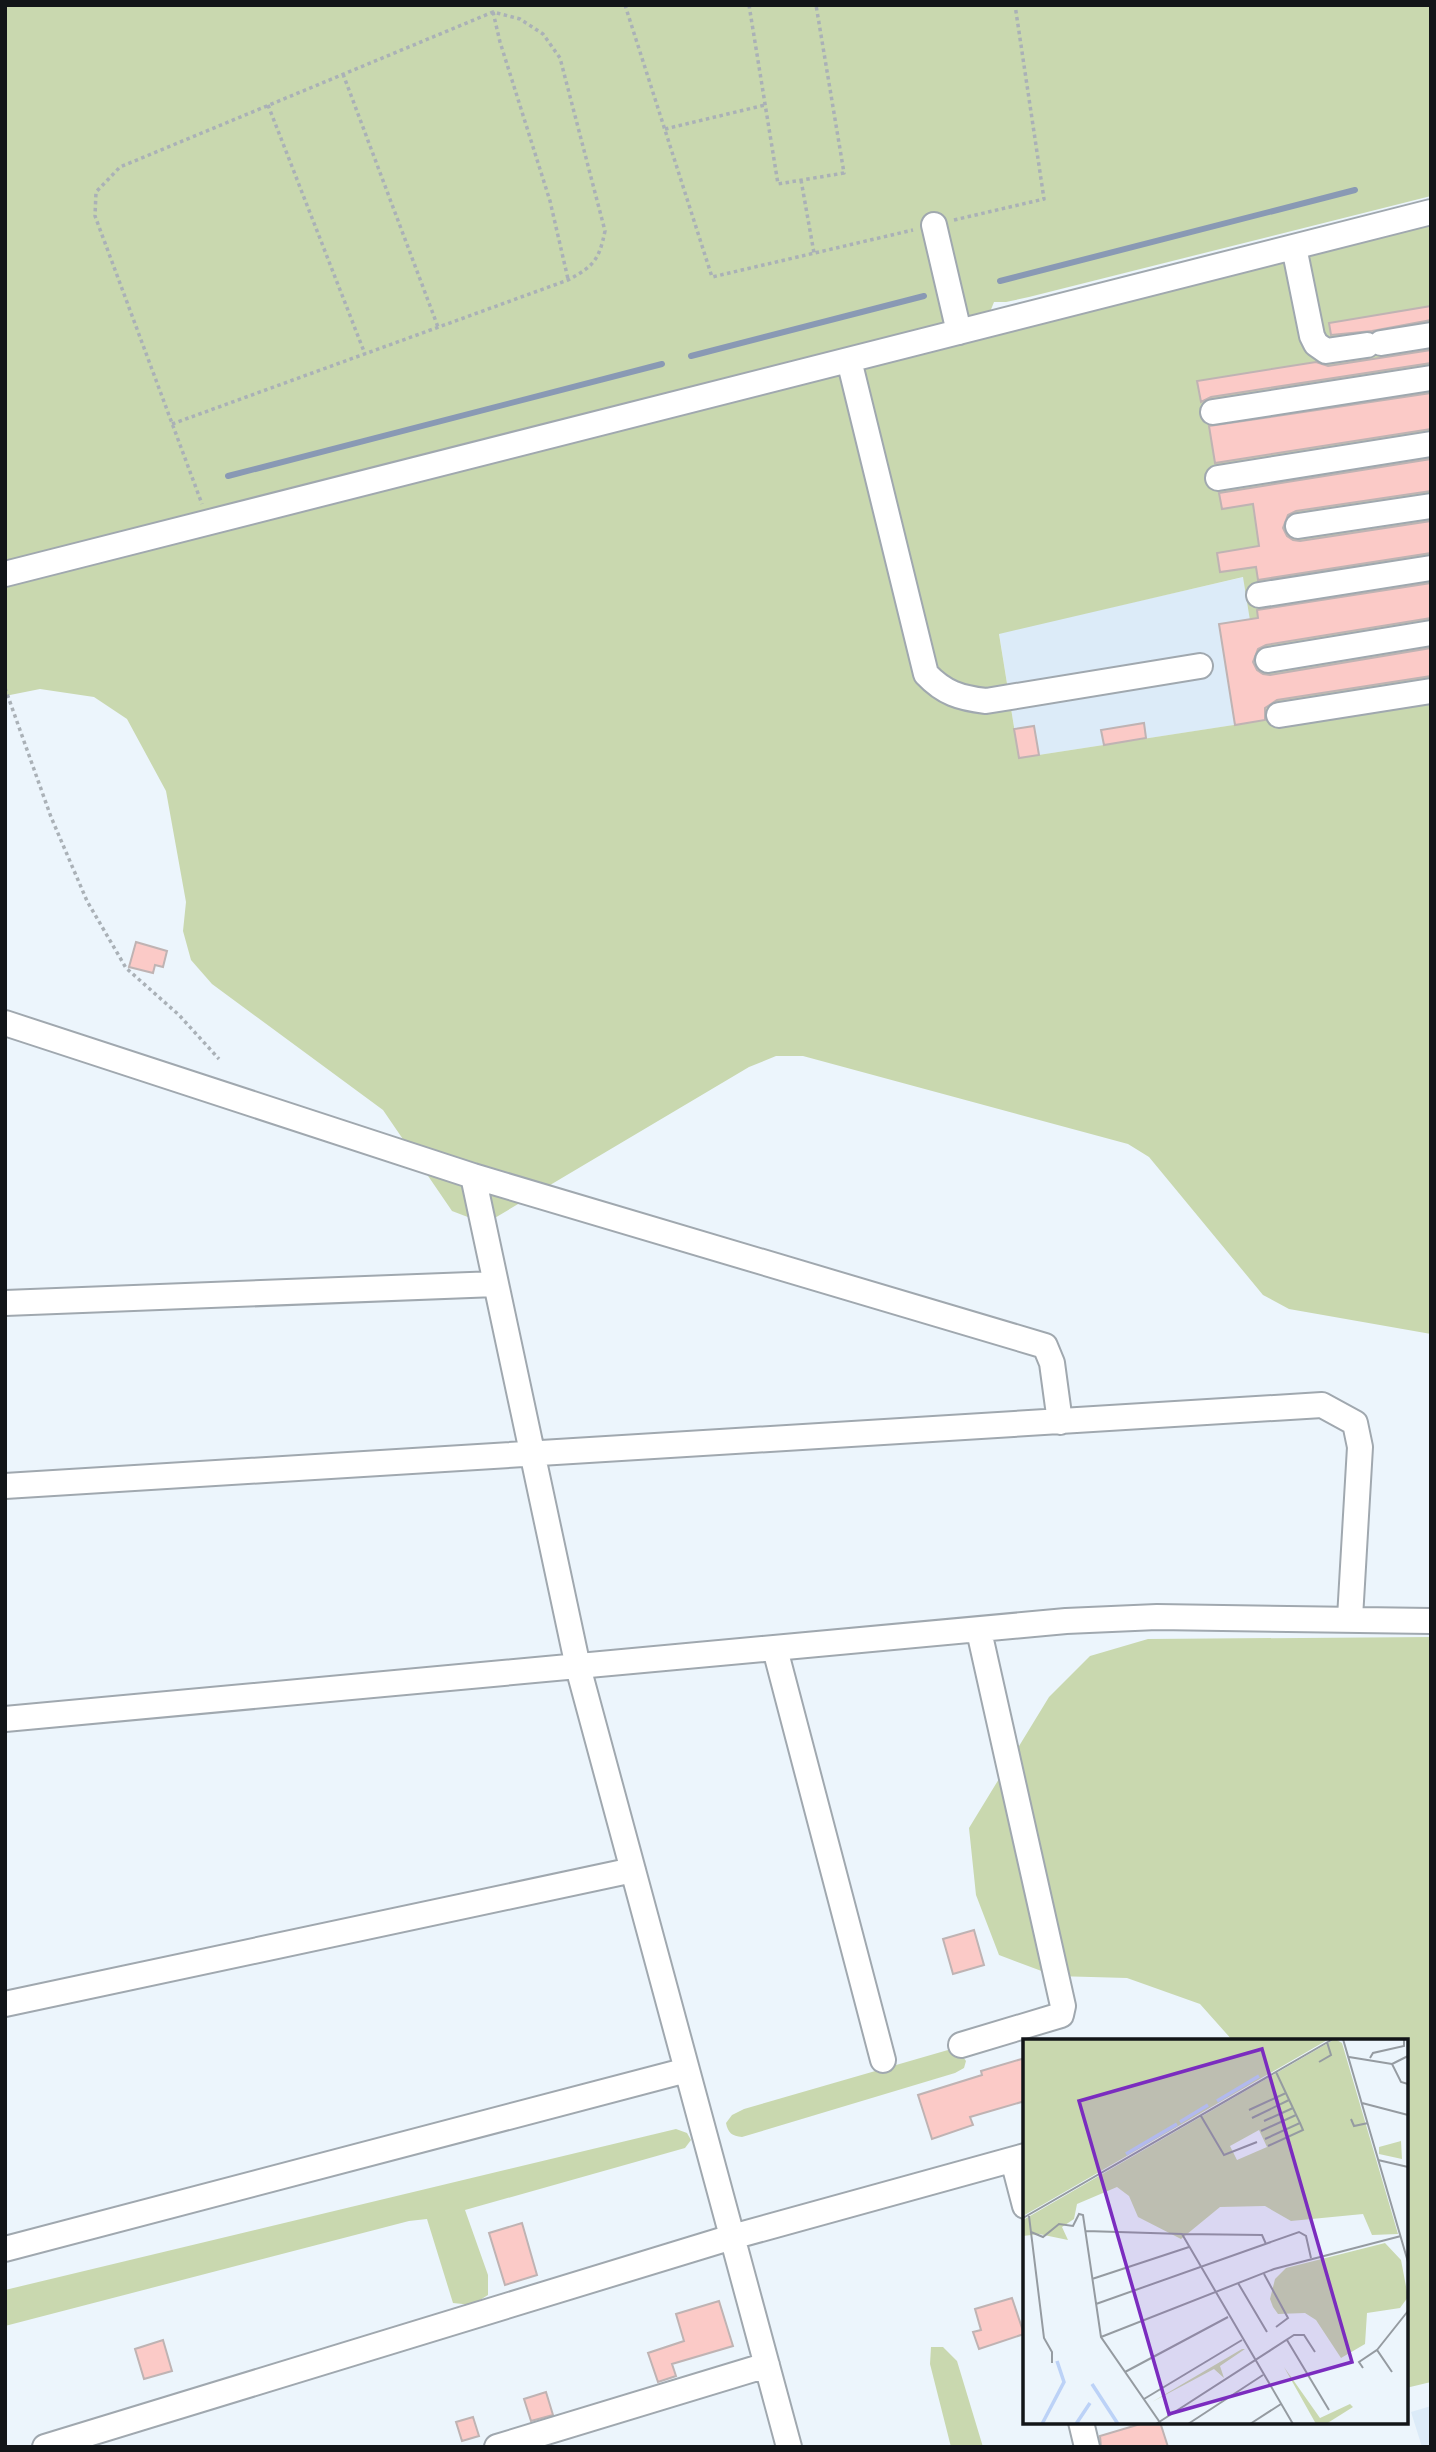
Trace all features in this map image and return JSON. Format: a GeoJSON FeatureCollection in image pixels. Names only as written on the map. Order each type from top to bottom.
{"type":"FeatureCollection","features":[{"type":"Feature","properties":{"kind":"lane"},"geometry":{"type":"LineString","coordinates":[[5,574],[1431,212]]}},
{"type":"Feature","properties":{"kind":"lane"},"geometry":{"type":"LineString","coordinates":[[934,225],[960,332]]}},
{"type":"Feature","properties":{"kind":"lane"},"geometry":{"type":"LineString","coordinates":[[1294,247],[1312,336],[1316,344],[1326,351],[1431,335]]}},
{"type":"Feature","properties":{"kind":"lane"},"geometry":{"type":"LineString","coordinates":[[849,360],[926,674],[938,686],[950,694],[986,701],[1200,666]]}},
{"type":"Feature","properties":{"kind":"lane"},"geometry":{"type":"LineString","coordinates":[[1213,412],[1431,378]]}},
{"type":"Feature","properties":{"kind":"lane"},"geometry":{"type":"LineString","coordinates":[[1218,478],[1431,444]]}},
{"type":"Feature","properties":{"kind":"lane"},"geometry":{"type":"LineString","coordinates":[[1298,526],[1431,506]]}},
{"type":"Feature","properties":{"kind":"lane"},"geometry":{"type":"LineString","coordinates":[[1259,595],[1431,568]]}},
{"type":"Feature","properties":{"kind":"lane"},"geometry":{"type":"LineString","coordinates":[[1268,660],[1431,633]]}},
{"type":"Feature","properties":{"kind":"lane"},"geometry":{"type":"LineString","coordinates":[[1279,715],[1431,691]]}},
{"type":"Feature","properties":{"kind":"lane"},"geometry":{"type":"LineString","coordinates":[[5,1023],[473,1176],[1045,1346],[1052,1363],[1060,1422]]}},
{"type":"Feature","properties":{"kind":"lane"},"geometry":{"type":"LineString","coordinates":[[473,1176],[578,1667],[789,2447]]}},
{"type":"Feature","properties":{"kind":"lane"},"geometry":{"type":"LineString","coordinates":[[5,1303],[496,1284]]}},
{"type":"Feature","properties":{"kind":"lane"},"geometry":{"type":"LineString","coordinates":[[5,1486],[1322,1405],[1355,1423],[1360,1447],[1350,1618]]}},
{"type":"Feature","properties":{"kind":"lane"},"geometry":{"type":"LineString","coordinates":[[5,1719],[1066,1621],[1157,1617],[1431,1621]]}},
{"type":"Feature","properties":{"kind":"lane"},"geometry":{"type":"LineString","coordinates":[[961,2045],[1061,2015],[1063,2006],[979,1631]]}},
{"type":"Feature","properties":{"kind":"lane"},"geometry":{"type":"LineString","coordinates":[[775,1649],[883,2060]]}},
{"type":"Feature","properties":{"kind":"lane"},"geometry":{"type":"LineString","coordinates":[[5,2004],[633,1870]]}},
{"type":"Feature","properties":{"kind":"lane"},"geometry":{"type":"LineString","coordinates":[[5,2249],[687,2070]]}},
{"type":"Feature","properties":{"kind":"lane"},"geometry":{"type":"LineString","coordinates":[[45,2447],[732,2236],[1019,2158],[1023,2190]]}},
{"type":"Feature","properties":{"kind":"lane"},"geometry":{"type":"LineString","coordinates":[[498,2447],[767,2365]]}},
{"type":"Feature","properties":{"kind":"lane"},"geometry":{"type":"LineString","coordinates":[[1081,2424],[1087,2447]]}},
{"type":"Feature","properties":{"kind":"path"},"geometry":{"type":"LineString","coordinates":[[625,5],[712,277],[1044,199],[1015,5]]}},
{"type":"Feature","properties":{"kind":"path"},"geometry":{"type":"LineString","coordinates":[[749,5],[778,184],[844,173],[816,5]]}},
{"type":"Feature","properties":{"kind":"path"},"geometry":{"type":"LineString","coordinates":[[493,12],[500,43],[550,201],[568,280]]}},
{"type":"Feature","properties":{"kind":"path"},"geometry":{"type":"LineString","coordinates":[[172,424],[568,280],[590,268],[600,253],[605,231],[560,58],[543,34],[520,19],[493,12],[120,167],[96,192],[95,216],[207,523]]}},
{"type":"Feature","properties":{"kind":"path"},"geometry":{"type":"LineString","coordinates":[[343,74],[438,327]]}},
{"type":"Feature","properties":{"kind":"path"},"geometry":{"type":"LineString","coordinates":[[268,105],[365,354]]}},
{"type":"Feature","properties":{"kind":"path"},"geometry":{"type":"LineString","coordinates":[[665,130],[765,105]]}},
{"type":"Feature","properties":{"kind":"path"},"geometry":{"type":"LineString","coordinates":[[801,180],[814,253]]}},
{"type":"Feature","properties":{"kind":"path"},"geometry":{"type":"LineString","coordinates":[[5,688],[51,817],[87,901],[126,968],[179,1015],[219,1059]]}},
{"type":"Feature","properties":{"kind":"shaded area"},"geometry":{"type":"Polygon","coordinates":[[[1244,577],[1267,720],[1019,758],[999,633],[1244,577]]]}},
{"type":"Feature","properties":{"kind":"shaded area"},"geometry":{"type":"Polygon","coordinates":[[[1431,2406],[1431,2447],[1422,2447],[1411,2412],[1431,2406]]]}},
{"type":"Feature","properties":{"kind":"green space"},"geometry":{"type":"Polygon","coordinates":[[[5,5],[1431,5],[1431,196],[1029,297],[994,302],[988,317],[5,570],[5,5]]]}},
{"type":"Feature","properties":{"kind":"green space"},"geometry":{"type":"Polygon","coordinates":[[[1431,225],[1431,1334],[1289,1309],[1263,1295],[1149,1157],[1128,1144],[803,1056],[776,1056],[749,1067],[493,1219],[473,1219],[452,1211],[383,1110],[212,984],[191,960],[183,931],[186,902],[166,791],[127,719],[94,697],[40,689],[5,696],[5,580],[1431,225]],[[1243,577],[999,634],[1019,758],[1266,720],[1243,577]]]}},
{"type":"Feature","properties":{"kind":"green space"},"geometry":{"type":"Polygon","coordinates":[[[1431,1637],[1431,2382],[1408,2388],[1408,2039],[1231,2039],[1200,2004],[1127,1978],[1055,1976],[999,1955],[976,1895],[969,1828],[1049,1697],[1090,1656],[1148,1639],[1431,1637]]]}},
{"type":"Feature","properties":{"kind":"green space"},"geometry":{"type":"Polygon","coordinates":[[[948,2050],[961,2054],[966,2061],[964,2068],[955,2073],[742,2137],[731,2133],[727,2126],[726,2123],[732,2115],[744,2109],[948,2050]]]}},
{"type":"Feature","properties":{"kind":"green space"},"geometry":{"type":"Polygon","coordinates":[[[676,2129],[687,2133],[691,2140],[685,2148],[465,2210],[488,2275],[488,2295],[472,2305],[453,2303],[427,2219],[409,2221],[5,2326],[5,2290],[676,2129]]]}},
{"type":"Feature","properties":{"kind":"green space"},"geometry":{"type":"Polygon","coordinates":[[[931,2347],[943,2347],[957,2361],[983,2447],[951,2447],[930,2364],[931,2347]]]}},
{"type":"Feature","properties":{"kind":"building"},"geometry":{"type":"Polygon","coordinates":[[[1431,306],[1431,320],[1372,331],[1331,335],[1329,323],[1431,306]]]}},
{"type":"Feature","properties":{"kind":"building"},"geometry":{"type":"Polygon","coordinates":[[[1431,350],[1431,363],[1211,397],[1201,402],[1197,381],[1316,362],[1328,366],[1431,350]]]}},
{"type":"Feature","properties":{"kind":"building"},"geometry":{"type":"Polygon","coordinates":[[[1431,393],[1431,429],[1215,463],[1209,426],[1431,393]]]}},
{"type":"Feature","properties":{"kind":"building"},"geometry":{"type":"Polygon","coordinates":[[[1431,459],[1431,491],[1296,511],[1288,515],[1283,528],[1287,536],[1300,541],[1431,521],[1431,553],[1258,580],[1256,567],[1220,572],[1217,553],[1259,546],[1253,504],[1222,509],[1219,493],[1431,459]]]}},
{"type":"Feature","properties":{"kind":"building"},"geometry":{"type":"Polygon","coordinates":[[[1431,583],[1431,618],[1266,645],[1258,649],[1253,662],[1257,670],[1270,675],[1431,648],[1431,676],[1277,700],[1265,708],[1265,720],[1235,725],[1219,624],[1258,618],[1257,610],[1431,583]]]}},
{"type":"Feature","properties":{"kind":"building"},"geometry":{"type":"Polygon","coordinates":[[[1144,723],[1146,738],[1104,745],[1101,730],[1144,723]]]}},
{"type":"Feature","properties":{"kind":"building"},"geometry":{"type":"Polygon","coordinates":[[[1034,726],[1039,755],[1019,758],[1014,729],[1034,726]]]}},
{"type":"Feature","properties":{"kind":"building"},"geometry":{"type":"Polygon","coordinates":[[[136,942],[167,951],[163,967],[155,965],[153,973],[129,967],[136,942]]]}},
{"type":"Feature","properties":{"kind":"building"},"geometry":{"type":"Polygon","coordinates":[[[974,1930],[984,1965],[953,1974],[943,1939],[974,1930]]]}},
{"type":"Feature","properties":{"kind":"building"},"geometry":{"type":"Polygon","coordinates":[[[1023,2059],[1023,2102],[970,2117],[973,2125],[932,2139],[918,2095],[982,2075],[981,2071],[1023,2059]]]}},
{"type":"Feature","properties":{"kind":"building"},"geometry":{"type":"Polygon","coordinates":[[[522,2223],[537,2275],[505,2285],[489,2233],[522,2223]]]}},
{"type":"Feature","properties":{"kind":"building"},"geometry":{"type":"Polygon","coordinates":[[[1012,2298],[1023,2334],[979,2349],[973,2332],[981,2330],[975,2309],[1012,2298]]]}},
{"type":"Feature","properties":{"kind":"building"},"geometry":{"type":"Polygon","coordinates":[[[719,2301],[733,2346],[672,2364],[676,2376],[658,2382],[648,2353],[684,2341],[676,2314],[719,2301]]]}},
{"type":"Feature","properties":{"kind":"building"},"geometry":{"type":"Polygon","coordinates":[[[163,2340],[172,2371],[144,2379],[135,2349],[163,2340]]]}},
{"type":"Feature","properties":{"kind":"building"},"geometry":{"type":"Polygon","coordinates":[[[546,2392],[553,2415],[531,2421],[524,2399],[546,2392]]]}},
{"type":"Feature","properties":{"kind":"building"},"geometry":{"type":"Polygon","coordinates":[[[473,2417],[479,2436],[462,2441],[456,2422],[473,2417]]]}},
{"type":"Feature","properties":{"kind":"building"},"geometry":{"type":"Polygon","coordinates":[[[1140,2424],[1161,2424],[1168,2447],[1101,2447],[1100,2436],[1140,2424]]]}},
{"type":"Feature","properties":{"kind":"waterway"},"geometry":{"type":"LineString","coordinates":[[1000,281],[1355,190]]}},
{"type":"Feature","properties":{"kind":"waterway"},"geometry":{"type":"LineString","coordinates":[[691,356],[924,296]]}},
{"type":"Feature","properties":{"kind":"waterway"},"geometry":{"type":"LineString","coordinates":[[228,476],[662,364]]}}]}
